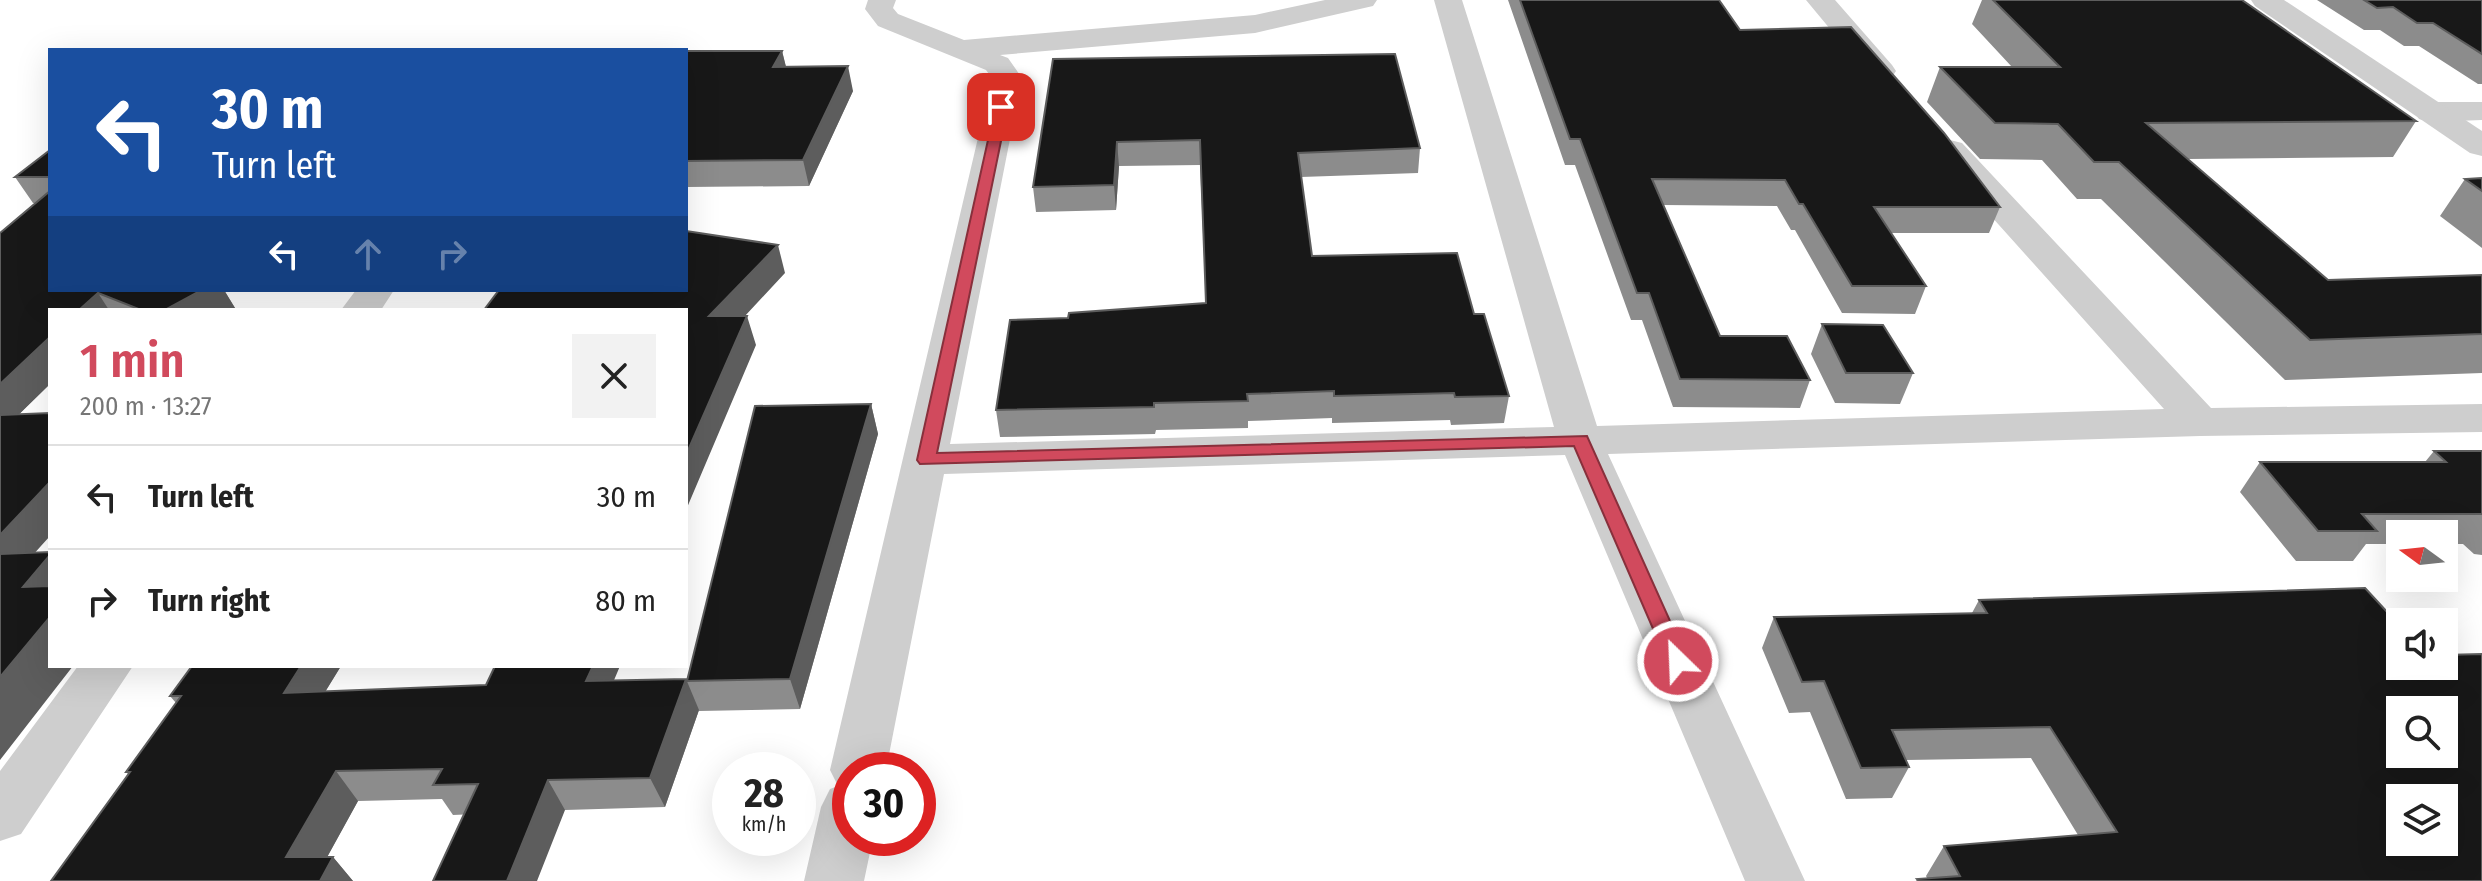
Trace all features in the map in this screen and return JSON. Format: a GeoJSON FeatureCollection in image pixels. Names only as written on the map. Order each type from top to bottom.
{"type":"FeatureCollection","features":[{"type":"Feature","properties":{"kind":"street"},"geometry":{"type":"LineString","coordinates":[[862,752],[1007,78],[997,64],[888,20],[879,9],[882,0]]}},
{"type":"Feature","properties":{"kind":"street"},"geometry":{"type":"LineString","coordinates":[[961,49],[1255,24],[1363,0]]}},
{"type":"Feature","properties":{"kind":"street"},"geometry":{"type":"LineString","coordinates":[[1448,0],[1580,440],[1775,881]]}},
{"type":"Feature","properties":{"kind":"street"},"geometry":{"type":"LineString","coordinates":[[1820,0],[1900,94]]}},
{"type":"Feature","properties":{"kind":"street"},"geometry":{"type":"LineString","coordinates":[[2265,0],[2482,146]]}},
{"type":"Feature","properties":{"kind":"street"},"geometry":{"type":"LineString","coordinates":[[2430,112],[2482,111]]}},
{"type":"Feature","properties":{"kind":"street"},"geometry":{"type":"LineString","coordinates":[[1931,129],[2200,422]]}},
{"type":"Feature","properties":{"kind":"street"},"geometry":{"type":"LineString","coordinates":[[926,460],[2200,422],[2482,418]]}},
{"type":"Feature","properties":{"kind":"street"},"geometry":{"type":"LineString","coordinates":[[0,816],[106,668]]}},
{"type":"Feature","properties":{"kind":"street"},"geometry":{"type":"LineString","coordinates":[[834,881],[839,856]]}},
{"type":"Feature","properties":{"kind":"building"},"geometry":{"type":"Polygon","coordinates":[[[1520,0],[1719,0],[1740,30],[1851,27],[1944,133],[2000,207],[1874,207],[1926,286],[1852,286],[1785,180],[1652,179],[1720,336],[1787,336],[1810,380],[1680,379],[1649,293],[1637,293],[1580,139],[1570,139],[1520,0]]]}},
{"type":"Feature","properties":{"kind":"building"},"geometry":{"type":"Polygon","coordinates":[[[1993,0],[2242,0],[2416,121],[2146,123],[2328,280],[2482,275],[2482,334],[2310,340],[2119,162],[2094,162],[2058,124],[1995,123],[1940,67],[2060,67],[1993,0]]]}},
{"type":"Feature","properties":{"kind":"building"},"geometry":{"type":"Polygon","coordinates":[[[2364,0],[2482,0],[2482,54],[2433,23],[2417,23],[2393,7],[2377,8],[2364,0]]]}},
{"type":"Feature","properties":{"kind":"building"},"geometry":{"type":"Polygon","coordinates":[[[688,51],[782,51],[773,67],[848,66],[803,160],[688,161],[688,51]]]}},
{"type":"Feature","properties":{"kind":"building"},"geometry":{"type":"Polygon","coordinates":[[[1395,54],[1420,148],[1298,153],[1312,256],[1457,253],[1474,314],[1484,314],[1509,396],[1455,397],[1454,393],[1334,396],[1334,391],[1247,394],[1248,401],[1154,403],[1154,407],[996,410],[1010,320],[1068,318],[1069,313],[1206,303],[1200,140],[1117,142],[1114,185],[1033,187],[1053,59],[1395,54]]]}},
{"type":"Feature","properties":{"kind":"building"},"geometry":{"type":"Polygon","coordinates":[[[48,152],[48,177],[15,177],[48,152]]]}},
{"type":"Feature","properties":{"kind":"building"},"geometry":{"type":"Polygon","coordinates":[[[2482,178],[2482,191],[2465,179],[2482,178]]]}},
{"type":"Feature","properties":{"kind":"building"},"geometry":{"type":"Polygon","coordinates":[[[48,193],[48,292],[198,292],[169,308],[136,308],[98,293],[81,308],[48,308],[48,339],[0,384],[0,233],[48,193]]]}},
{"type":"Feature","properties":{"kind":"building"},"geometry":{"type":"Polygon","coordinates":[[[688,231],[778,245],[709,316],[747,316],[688,450],[688,308],[486,308],[498,292],[688,292],[688,231]]]}},
{"type":"Feature","properties":{"kind":"building"},"geometry":{"type":"Polygon","coordinates":[[[1822,324],[1883,325],[1913,373],[1846,373],[1822,324]]]}},
{"type":"Feature","properties":{"kind":"building"},"geometry":{"type":"Polygon","coordinates":[[[871,404],[790,679],[687,681],[755,406],[871,404]]]}},
{"type":"Feature","properties":{"kind":"building"},"geometry":{"type":"Polygon","coordinates":[[[48,413],[48,484],[0,535],[0,415],[48,413]]]}},
{"type":"Feature","properties":{"kind":"building"},"geometry":{"type":"Polygon","coordinates":[[[2434,451],[2482,451],[2482,514],[2362,514],[2377,531],[2318,531],[2260,462],[2446,462],[2434,451]]]}},
{"type":"Feature","properties":{"kind":"building"},"geometry":{"type":"Polygon","coordinates":[[[48,552],[48,557],[23,587],[48,586],[48,619],[0,677],[0,554],[48,552]]]}},
{"type":"Feature","properties":{"kind":"building"},"geometry":{"type":"Polygon","coordinates":[[[2365,588],[2386,611],[2386,680],[2458,680],[2458,655],[2482,654],[2482,881],[1919,881],[1917,879],[1960,876],[1944,846],[2117,832],[2050,727],[1892,730],[1909,767],[1861,768],[1824,681],[1802,682],[1774,617],[1987,613],[1979,600],[2365,588]]]}},
{"type":"Feature","properties":{"kind":"building"},"geometry":{"type":"Polygon","coordinates":[[[191,668],[300,668],[284,693],[486,685],[494,668],[592,668],[586,681],[686,679],[650,778],[548,780],[507,881],[433,881],[478,784],[433,785],[442,769],[336,771],[286,857],[333,857],[320,881],[51,881],[181,696],[170,696],[191,668]]]}},
{"type":"Feature","properties":{"kind":"route"},"geometry":{"type":"LineString","coordinates":[[1001,107],[926,460],[1580,440],[1678,661]]}}]}
